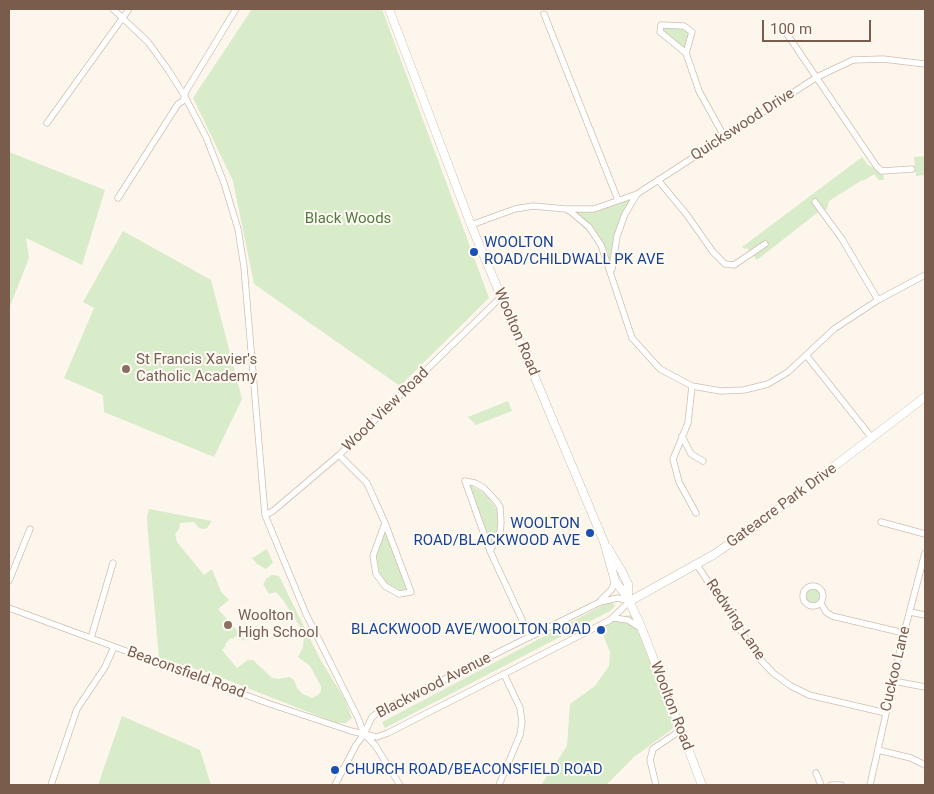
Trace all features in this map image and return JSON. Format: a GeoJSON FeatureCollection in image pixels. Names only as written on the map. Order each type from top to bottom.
{"type":"FeatureCollection","features":[{"type":"Feature","properties":{"kind":"street"},"geometry":{"type":"LineString","coordinates":[[114,9],[148,42],[184,95],[206,137],[224,183],[238,229],[244,267],[265,515],[309,620],[358,718],[364,734],[375,745],[400,785]]}},
{"type":"Feature","properties":{"kind":"street"},"geometry":{"type":"LineString","coordinates":[[47,123],[128,9]]}},
{"type":"Feature","properties":{"kind":"street"},"geometry":{"type":"LineString","coordinates":[[118,198],[178,104],[183,101],[184,95],[236,9]]}},
{"type":"Feature","properties":{"kind":"street","name":"Woolton Road"},"geometry":{"type":"LineString","coordinates":[[389,9],[471,225],[604,542],[615,581],[629,600],[642,629],[702,785]]}},
{"type":"Feature","properties":{"kind":"street"},"geometry":{"type":"LineString","coordinates":[[544,14],[618,200]]}},
{"type":"Feature","properties":{"kind":"street"},"geometry":{"type":"LineString","coordinates":[[686,53],[692,32],[684,26],[661,25],[660,32],[686,53],[699,91],[724,138]]}},
{"type":"Feature","properties":{"kind":"street"},"geometry":{"type":"LineString","coordinates":[[787,34],[877,168],[882,171],[912,169]]}},
{"type":"Feature","properties":{"kind":"street","name":"Quickswood Drive"},"geometry":{"type":"LineString","coordinates":[[471,225],[527,206],[594,209],[637,194],[817,77],[852,60],[883,59],[925,64]]}},
{"type":"Feature","properties":{"kind":"street"},"geometry":{"type":"LineString","coordinates":[[658,180],[687,215],[713,252],[725,264],[734,264],[765,244]]}},
{"type":"Feature","properties":{"kind":"street"},"geometry":{"type":"LineString","coordinates":[[611,272],[617,236],[625,214],[637,194]]}},
{"type":"Feature","properties":{"kind":"street"},"geometry":{"type":"LineString","coordinates":[[815,202],[842,239],[878,300]]}},
{"type":"Feature","properties":{"kind":"street"},"geometry":{"type":"LineString","coordinates":[[566,209],[594,232],[601,245],[632,338],[660,369],[692,386],[721,392],[744,390],[768,384],[788,372],[834,329],[878,300],[925,275]]}},
{"type":"Feature","properties":{"kind":"street","name":"Wood View Road"},"geometry":{"type":"LineString","coordinates":[[265,515],[273,511],[339,455],[501,297]]}},
{"type":"Feature","properties":{"kind":"street"},"geometry":{"type":"LineString","coordinates":[[806,355],[872,438]]}},
{"type":"Feature","properties":{"kind":"street"},"geometry":{"type":"LineString","coordinates":[[692,386],[688,423],[673,459],[679,482],[696,513]]}},
{"type":"Feature","properties":{"kind":"street","name":"Gateacre Park Drive"},"geometry":{"type":"LineString","coordinates":[[629,600],[697,564],[756,526],[925,397]]}},
{"type":"Feature","properties":{"kind":"street"},"geometry":{"type":"LineString","coordinates":[[682,436],[692,454],[703,461]]}},
{"type":"Feature","properties":{"kind":"street"},"geometry":{"type":"LineString","coordinates":[[339,455],[367,483],[385,523],[392,540],[411,592],[399,594],[385,586],[376,574],[373,556],[385,523]]}},
{"type":"Feature","properties":{"kind":"street"},"geometry":{"type":"LineString","coordinates":[[490,551],[500,532],[500,507],[484,488],[475,483],[464,481],[490,551],[530,637]]}},
{"type":"Feature","properties":{"kind":"street"},"geometry":{"type":"LineString","coordinates":[[881,522],[925,534]]}},
{"type":"Feature","properties":{"kind":"street"},"geometry":{"type":"LineString","coordinates":[[9,581],[30,529]]}},
{"type":"Feature","properties":{"kind":"street","name":"Woolton Road"},"geometry":{"type":"LineString","coordinates":[[604,542],[628,584],[629,600]]}},
{"type":"Feature","properties":{"kind":"street","name":"Cuckoo Lane"},"geometry":{"type":"LineString","coordinates":[[870,785],[904,634],[925,553]]}},
{"type":"Feature","properties":{"kind":"street"},"geometry":{"type":"LineString","coordinates":[[91,638],[113,564]]}},
{"type":"Feature","properties":{"kind":"street","name":"Redwing Lane"},"geometry":{"type":"LineString","coordinates":[[697,564],[759,658],[773,673],[790,686],[809,695],[886,713]]}},
{"type":"Feature","properties":{"kind":"street","name":"Blackwood Avenue"},"geometry":{"type":"LineString","coordinates":[[600,602],[612,589],[615,581]]}},
{"type":"Feature","properties":{"kind":"street","name":"Blackwood Avenue"},"geometry":{"type":"LineString","coordinates":[[618,598],[629,600],[613,618],[388,733],[377,737],[364,734],[372,717],[380,711],[600,602],[618,598]]}},
{"type":"Feature","properties":{"kind":"street"},"geometry":{"type":"LineString","coordinates":[[820,603],[826,612],[832,616],[904,634]]}},
{"type":"Feature","properties":{"kind":"street","name":"Beaconsfield Road"},"geometry":{"type":"LineString","coordinates":[[9,608],[270,704],[364,734]]}},
{"type":"Feature","properties":{"kind":"street"},"geometry":{"type":"LineString","coordinates":[[910,612],[925,616]]}},
{"type":"Feature","properties":{"kind":"street"},"geometry":{"type":"LineString","coordinates":[[613,618],[624,619],[642,629]]}},
{"type":"Feature","properties":{"kind":"street"},"geometry":{"type":"LineString","coordinates":[[51,785],[77,708],[104,667],[114,647]]}},
{"type":"Feature","properties":{"kind":"street"},"geometry":{"type":"LineString","coordinates":[[499,785],[520,735],[522,722],[520,708],[504,674]]}},
{"type":"Feature","properties":{"kind":"street"},"geometry":{"type":"LineString","coordinates":[[894,681],[925,688]]}},
{"type":"Feature","properties":{"kind":"street"},"geometry":{"type":"LineString","coordinates":[[656,785],[650,760],[653,749],[681,730]]}},
{"type":"Feature","properties":{"kind":"street"},"geometry":{"type":"LineString","coordinates":[[336,785],[356,745],[364,734]]}},
{"type":"Feature","properties":{"kind":"street"},"geometry":{"type":"LineString","coordinates":[[878,750],[910,758],[925,765]]}},
{"type":"Feature","properties":{"kind":"street"},"geometry":{"type":"LineString","coordinates":[[816,773],[821,785]]}},
{"type":"Feature","properties":{"kind":"street"},"geometry":{"type":"LineString","coordinates":[[831,785],[841,785]]}},
{"type":"Feature","properties":{"kind":"green space","name":"Black Woods"},"geometry":{"type":"Polygon","coordinates":[[[252,9],[382,9],[489,298],[400,386],[254,284],[233,181],[193,98],[252,9]]]}},
{"type":"Feature","properties":{"kind":"green space"},"geometry":{"type":"Polygon","coordinates":[[[661,25],[684,26],[692,32],[686,53],[660,32],[661,25]]]}},
{"type":"Feature","properties":{"kind":"green space"},"geometry":{"type":"Polygon","coordinates":[[[9,152],[105,190],[82,265],[26,238],[29,258],[9,309],[9,152]]]}},
{"type":"Feature","properties":{"kind":"green space"},"geometry":{"type":"Polygon","coordinates":[[[925,156],[925,175],[916,176],[914,157],[925,156]]]}},
{"type":"Feature","properties":{"kind":"green space"},"geometry":{"type":"Polygon","coordinates":[[[862,157],[868,165],[883,173],[884,180],[879,180],[874,174],[862,180],[829,201],[827,209],[817,213],[757,260],[747,248],[742,247],[862,157]]]}},
{"type":"Feature","properties":{"kind":"green space"},"geometry":{"type":"Polygon","coordinates":[[[636,197],[619,232],[612,269],[592,236],[570,214],[636,197]]]}},
{"type":"Feature","properties":{"kind":"green space"},"geometry":{"type":"Polygon","coordinates":[[[123,231],[211,280],[242,399],[214,457],[104,412],[103,395],[64,378],[94,308],[83,302],[123,231]]]}},
{"type":"Feature","properties":{"kind":"green space"},"geometry":{"type":"Polygon","coordinates":[[[508,401],[512,411],[476,425],[468,417],[508,401]]]}},
{"type":"Feature","properties":{"kind":"green space"},"geometry":{"type":"Polygon","coordinates":[[[468,484],[488,497],[497,510],[497,533],[490,546],[468,484]]]}},
{"type":"Feature","properties":{"kind":"green space"},"geometry":{"type":"Polygon","coordinates":[[[149,509],[212,521],[204,529],[199,528],[194,522],[180,523],[179,529],[175,534],[177,542],[204,575],[212,569],[221,592],[229,600],[218,609],[245,639],[243,641],[241,638],[239,640],[236,636],[233,639],[231,638],[222,650],[237,668],[248,660],[253,660],[272,678],[290,677],[303,694],[312,698],[321,691],[321,686],[310,666],[298,657],[303,647],[304,636],[299,625],[276,592],[269,594],[263,584],[272,575],[279,576],[320,659],[344,698],[352,718],[346,723],[336,723],[212,674],[159,658],[148,534],[147,517],[149,509]]]}},
{"type":"Feature","properties":{"kind":"green space"},"geometry":{"type":"Polygon","coordinates":[[[385,528],[409,590],[400,590],[387,584],[379,572],[375,555],[385,528]]]}},
{"type":"Feature","properties":{"kind":"green space"},"geometry":{"type":"Polygon","coordinates":[[[267,549],[273,563],[266,569],[257,564],[252,558],[267,549]]]}},
{"type":"Feature","properties":{"kind":"green space"},"geometry":{"type":"Polygon","coordinates":[[[810,589],[816,589],[820,596],[816,603],[810,603],[806,599],[806,593],[810,589]]]}},
{"type":"Feature","properties":{"kind":"green space"},"geometry":{"type":"Polygon","coordinates":[[[607,603],[613,603],[615,606],[610,611],[385,728],[382,722],[607,603]]]}},
{"type":"Feature","properties":{"kind":"green space"},"geometry":{"type":"Polygon","coordinates":[[[631,615],[679,724],[634,757],[606,785],[541,785],[567,746],[570,704],[595,686],[609,666],[610,652],[601,630],[610,620],[631,615]]]}},
{"type":"Feature","properties":{"kind":"green space"},"geometry":{"type":"Polygon","coordinates":[[[122,716],[200,750],[211,785],[98,785],[122,716]]]}},
{"type":"Feature","properties":{"kind":"place","name":"WOOLTON ROAD/CHILDWALL PK AVE"},"geometry":{"type":"Point","coordinates":[474,252]}},
{"type":"Feature","properties":{"kind":"place","name":"St Francis Xavier's Catholic Academy"},"geometry":{"type":"Point","coordinates":[126,369]}},
{"type":"Feature","properties":{"kind":"place","name":"WOOLTON ROAD/BLACKWOOD AVE"},"geometry":{"type":"Point","coordinates":[590,533]}},
{"type":"Feature","properties":{"kind":"place","name":"Woolton High School"},"geometry":{"type":"Point","coordinates":[228,625]}},
{"type":"Feature","properties":{"kind":"place","name":"BLACKWOOD AVE/WOOLTON ROAD"},"geometry":{"type":"Point","coordinates":[601,630]}},
{"type":"Feature","properties":{"kind":"place","name":"CHURCH ROAD/BEACONSFIELD ROAD"},"geometry":{"type":"Point","coordinates":[335,770]}}]}
